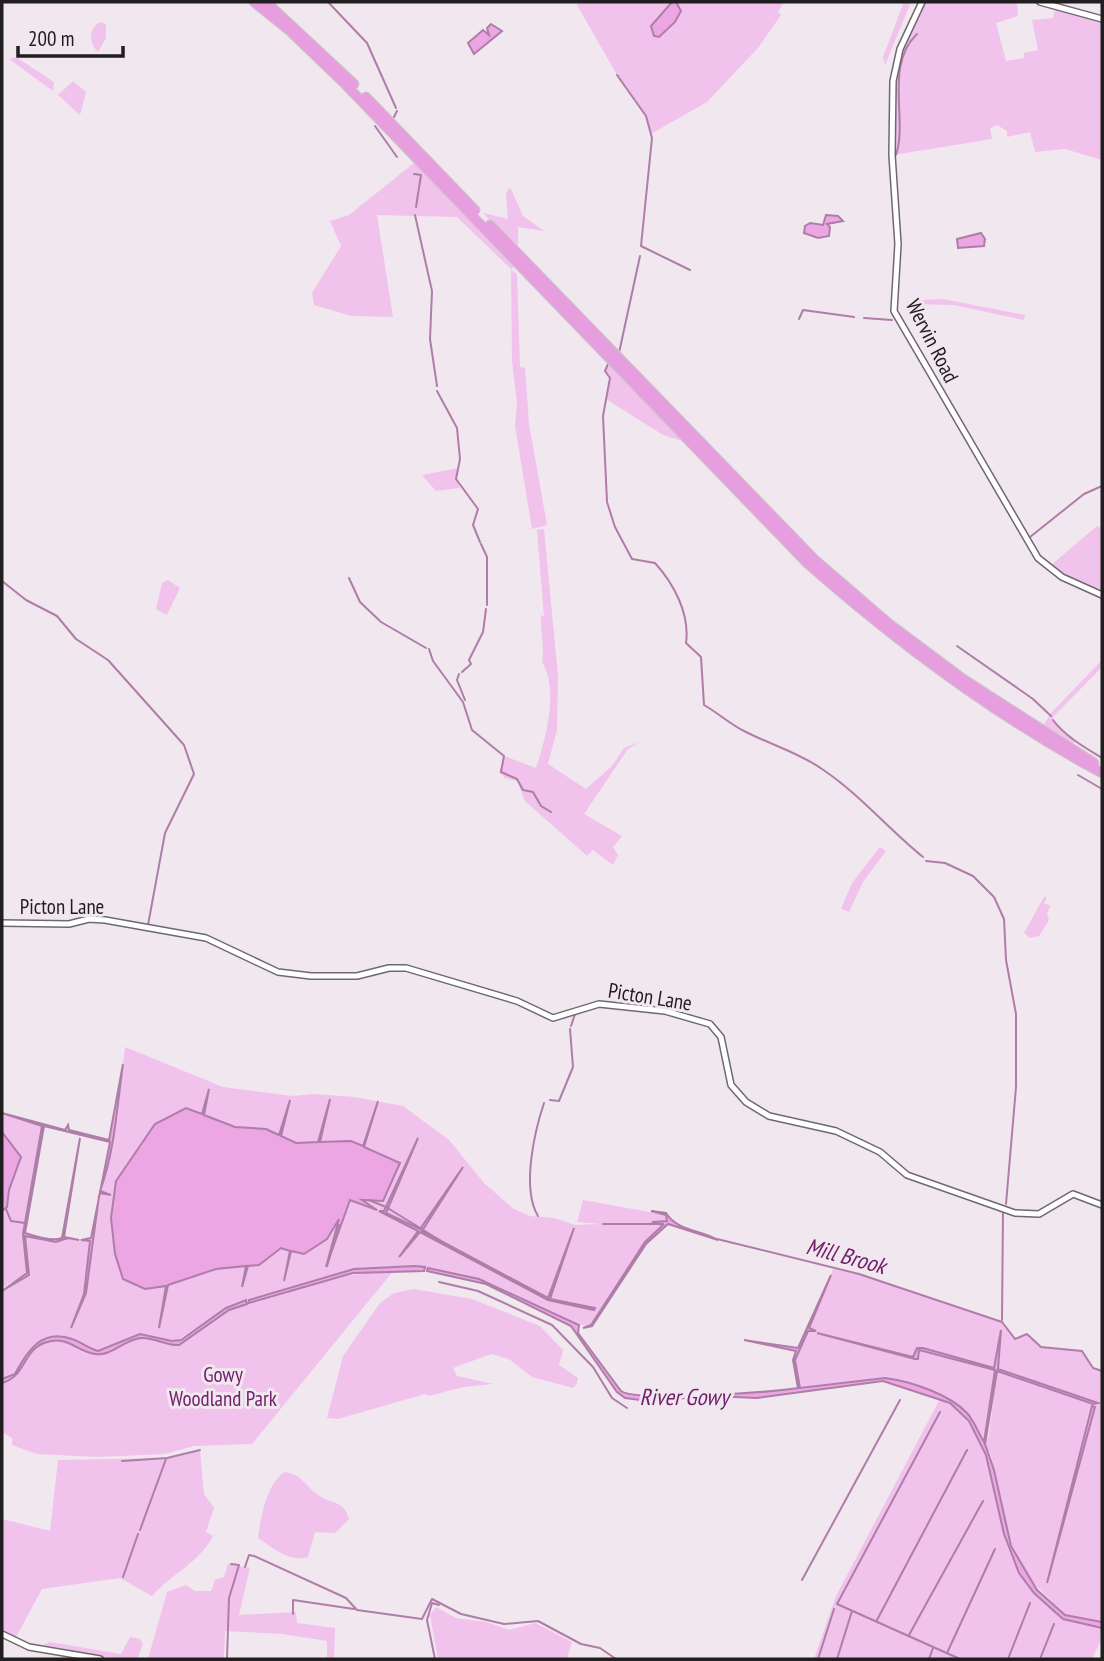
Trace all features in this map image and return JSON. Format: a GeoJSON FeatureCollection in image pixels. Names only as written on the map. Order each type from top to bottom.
{"type":"FeatureCollection","features":[{"type":"Feature","properties":{"kind":"highway"},"geometry":{"type":"LineString","coordinates":[[254,2],[343,82],[806,562],[876,623],[970,693],[1102,773]]}},
{"type":"Feature","properties":{"kind":"highway"},"geometry":{"type":"LineString","coordinates":[[266,2],[323,52],[761,508],[815,560],[888,623],[963,679],[1102,768]]}},
{"type":"Feature","properties":{"kind":"street","name":"Wervin Road"},"geometry":{"type":"LineString","coordinates":[[922,2],[900,49],[893,81],[891,155],[898,244],[894,311],[1038,558],[1062,577],[1102,595]]}},
{"type":"Feature","properties":{"kind":"street"},"geometry":{"type":"LineString","coordinates":[[1040,2],[1102,19]]}},
{"type":"Feature","properties":{"kind":"street","name":"Picton Lane"},"geometry":{"type":"LineString","coordinates":[[2,923],[69,924],[89,919],[105,920],[206,938],[278,972],[311,976],[357,976],[389,968],[406,968],[517,1001],[553,1018],[599,1004],[670,1013],[710,1024],[719,1031],[731,1085],[746,1102],[769,1116],[836,1131],[880,1152],[907,1175],[1015,1213],[1039,1214],[1073,1194],[1102,1205]]}},
{"type":"Feature","properties":{"kind":"street"},"geometry":{"type":"LineString","coordinates":[[2,1634],[29,1647],[100,1659]]}},
{"type":"Feature","properties":{"kind":"green space"},"geometry":{"type":"Polygon","coordinates":[[[581,2],[784,2],[778,12],[781,15],[758,48],[707,102],[651,134],[646,116],[617,75],[577,5],[581,2]]]}},
{"type":"Feature","properties":{"kind":"green space"},"geometry":{"type":"Polygon","coordinates":[[[904,2],[911,2],[885,65],[883,57],[904,2]]]}},
{"type":"Feature","properties":{"kind":"green space"},"geometry":{"type":"Polygon","coordinates":[[[923,2],[1017,2],[1018,16],[996,23],[1006,61],[1024,58],[1024,53],[1038,50],[1032,20],[1053,18],[1055,8],[1080,12],[1102,22],[1102,160],[1065,149],[1035,152],[1030,132],[1007,137],[1007,131],[997,125],[990,128],[992,139],[893,155],[893,83],[907,39],[923,2]]]}},
{"type":"Feature","properties":{"kind":"green space"},"geometry":{"type":"Polygon","coordinates":[[[100,22],[106,24],[106,38],[98,52],[91,36],[93,28],[100,22]]]}},
{"type":"Feature","properties":{"kind":"green space"},"geometry":{"type":"Polygon","coordinates":[[[16,57],[54,82],[53,91],[9,59],[16,57]]]}},
{"type":"Feature","properties":{"kind":"green space"},"geometry":{"type":"Polygon","coordinates":[[[73,81],[86,92],[80,115],[58,95],[73,81]]]}},
{"type":"Feature","properties":{"kind":"green space"},"geometry":{"type":"Polygon","coordinates":[[[414,163],[514,266],[511,270],[457,217],[377,215],[393,317],[351,316],[314,305],[312,293],[341,246],[330,221],[349,215],[414,163]]]}},
{"type":"Feature","properties":{"kind":"green space"},"geometry":{"type":"Polygon","coordinates":[[[510,187],[523,216],[544,231],[518,227],[518,250],[483,213],[508,219],[506,194],[510,187]]]}},
{"type":"Feature","properties":{"kind":"green space"},"geometry":{"type":"Polygon","coordinates":[[[511,270],[517,274],[520,367],[525,368],[529,424],[547,525],[532,529],[515,426],[517,403],[512,361],[511,270]]]}},
{"type":"Feature","properties":{"kind":"green space"},"geometry":{"type":"Polygon","coordinates":[[[943,299],[1025,315],[1024,320],[954,305],[911,304],[943,299]]]}},
{"type":"Feature","properties":{"kind":"green space"},"geometry":{"type":"Polygon","coordinates":[[[608,364],[682,441],[663,435],[606,399],[610,378],[605,371],[608,364]]]}},
{"type":"Feature","properties":{"kind":"green space"},"geometry":{"type":"Polygon","coordinates":[[[458,468],[456,479],[460,488],[436,491],[422,475],[458,468]]]}},
{"type":"Feature","properties":{"kind":"green space"},"geometry":{"type":"Polygon","coordinates":[[[1097,526],[1102,528],[1102,593],[1065,577],[1050,566],[1097,526]]]}},
{"type":"Feature","properties":{"kind":"green space"},"geometry":{"type":"Polygon","coordinates":[[[544,529],[558,676],[557,730],[548,764],[586,789],[612,766],[624,748],[640,742],[628,749],[584,814],[622,836],[613,847],[618,855],[613,865],[593,850],[587,856],[525,801],[517,781],[505,778],[499,772],[504,756],[536,768],[547,728],[550,686],[542,662],[541,615],[544,617],[537,530],[544,529]]]}},
{"type":"Feature","properties":{"kind":"green space"},"geometry":{"type":"Polygon","coordinates":[[[168,580],[180,588],[167,615],[156,609],[162,583],[168,580]]]}},
{"type":"Feature","properties":{"kind":"green space"},"geometry":{"type":"Polygon","coordinates":[[[1102,660],[1102,667],[1053,717],[1056,724],[1075,743],[1042,728],[1051,713],[1102,660]]]}},
{"type":"Feature","properties":{"kind":"green space"},"geometry":{"type":"Polygon","coordinates":[[[880,847],[886,851],[863,882],[849,912],[841,909],[852,883],[880,847]]]}},
{"type":"Feature","properties":{"kind":"green space"},"geometry":{"type":"Polygon","coordinates":[[[1044,897],[1047,897],[1044,903],[1050,906],[1053,900],[1047,914],[1049,920],[1039,936],[1030,938],[1024,933],[1044,897]]]}},
{"type":"Feature","properties":{"kind":"green space","name":"Gowy Woodland Park"},"geometry":{"type":"Polygon","coordinates":[[[125,1047],[223,1087],[292,1096],[314,1094],[354,1097],[403,1106],[449,1140],[485,1184],[514,1209],[530,1216],[554,1218],[575,1225],[601,1224],[577,1222],[583,1200],[666,1215],[667,1221],[645,1242],[589,1326],[567,1321],[503,1289],[457,1274],[428,1268],[427,1271],[419,1266],[354,1269],[249,1300],[250,1303],[357,1274],[394,1270],[252,1444],[194,1446],[165,1454],[98,1457],[37,1454],[12,1445],[12,1438],[2,1432],[2,1383],[17,1374],[32,1353],[45,1342],[61,1340],[102,1355],[139,1337],[179,1345],[229,1310],[247,1304],[246,1300],[233,1304],[176,1341],[140,1334],[98,1351],[61,1336],[44,1339],[31,1350],[15,1374],[2,1379],[2,1291],[29,1275],[28,1254],[27,1273],[2,1288],[2,1211],[7,1207],[9,1190],[21,1157],[2,1132],[2,1114],[43,1125],[23,1234],[25,1242],[25,1236],[56,1242],[68,1238],[91,1240],[84,1294],[73,1327],[86,1293],[99,1196],[100,1193],[111,1195],[100,1192],[117,1121],[125,1047]],[[210,1090],[182,1199],[141,1199],[112,1194],[144,1201],[182,1200],[160,1328],[180,1212],[183,1200],[190,1199],[183,1198],[210,1090]],[[288,1100],[264,1197],[243,1198],[264,1199],[250,1255],[266,1199],[303,1198],[284,1280],[305,1198],[327,1196],[305,1196],[327,1111],[303,1196],[265,1197],[288,1100]],[[378,1102],[348,1195],[330,1196],[347,1196],[325,1267],[349,1196],[378,1208],[349,1194],[378,1102]],[[419,1139],[384,1211],[379,1210],[418,1231],[400,1257],[420,1231],[548,1300],[594,1310],[550,1299],[573,1228],[548,1299],[421,1230],[463,1168],[420,1230],[385,1212],[419,1139]]]}},
{"type":"Feature","properties":{"kind":"green space"},"geometry":{"type":"Polygon","coordinates":[[[833,1269],[864,1276],[1002,1322],[1016,1339],[1027,1334],[1041,1347],[1082,1351],[1093,1367],[1102,1371],[1102,1622],[1069,1618],[1028,1578],[1011,1546],[991,1456],[985,1444],[989,1435],[997,1371],[1098,1403],[998,1368],[1000,1330],[995,1368],[918,1348],[918,1351],[995,1370],[984,1443],[976,1429],[955,1407],[943,1398],[915,1385],[885,1378],[800,1388],[795,1360],[808,1330],[816,1330],[809,1329],[833,1269]]]}},
{"type":"Feature","properties":{"kind":"green space"},"geometry":{"type":"Polygon","coordinates":[[[414,1289],[472,1299],[540,1326],[563,1350],[559,1365],[578,1378],[577,1384],[573,1388],[532,1377],[509,1359],[491,1354],[453,1368],[457,1376],[493,1384],[463,1387],[429,1396],[425,1394],[338,1419],[327,1418],[343,1356],[380,1303],[394,1293],[414,1289]]]}},
{"type":"Feature","properties":{"kind":"green space"},"geometry":{"type":"Polygon","coordinates":[[[940,1399],[958,1410],[972,1425],[982,1442],[1007,1545],[1014,1563],[1029,1586],[1042,1599],[1074,1621],[1102,1628],[1102,1638],[1092,1659],[814,1659],[836,1596],[940,1399]]]}},
{"type":"Feature","properties":{"kind":"green space"},"geometry":{"type":"Polygon","coordinates":[[[200,1450],[204,1494],[214,1508],[206,1532],[213,1536],[193,1561],[152,1596],[120,1578],[42,1589],[15,1639],[2,1630],[2,1519],[50,1531],[58,1460],[167,1458],[200,1450]]]}},
{"type":"Feature","properties":{"kind":"green space"},"geometry":{"type":"Polygon","coordinates":[[[285,1472],[300,1478],[318,1495],[340,1505],[349,1519],[335,1533],[315,1532],[308,1557],[288,1556],[258,1538],[269,1493],[273,1484],[285,1472]]]}},
{"type":"Feature","properties":{"kind":"green space"},"geometry":{"type":"Polygon","coordinates":[[[228,1564],[250,1568],[239,1615],[296,1612],[297,1623],[335,1628],[334,1659],[327,1659],[327,1641],[283,1634],[225,1631],[224,1659],[148,1659],[167,1592],[186,1585],[195,1591],[211,1591],[215,1580],[224,1577],[228,1564]]]}},
{"type":"Feature","properties":{"kind":"green space"},"geometry":{"type":"Polygon","coordinates":[[[436,1607],[456,1618],[486,1622],[509,1630],[535,1623],[572,1642],[567,1659],[438,1659],[430,1615],[436,1607]]]}},
{"type":"Feature","properties":{"kind":"green space"},"geometry":{"type":"Polygon","coordinates":[[[130,1637],[140,1639],[143,1644],[137,1659],[115,1659],[43,1645],[50,1642],[121,1654],[130,1637]]]}},
{"type":"Feature","properties":{"kind":"water"},"geometry":{"type":"Polygon","coordinates":[[[672,2],[676,2],[681,11],[675,22],[659,37],[654,36],[651,26],[672,2]]]}},
{"type":"Feature","properties":{"kind":"water"},"geometry":{"type":"Polygon","coordinates":[[[491,24],[502,31],[474,54],[468,43],[483,30],[489,35],[487,28],[491,24]]]}},
{"type":"Feature","properties":{"kind":"water"},"geometry":{"type":"Polygon","coordinates":[[[826,215],[838,216],[843,221],[827,224],[830,227],[829,236],[818,238],[804,233],[805,226],[810,223],[823,225],[826,215]]]}},
{"type":"Feature","properties":{"kind":"water"},"geometry":{"type":"Polygon","coordinates":[[[981,233],[985,239],[984,246],[958,248],[957,239],[981,233]]]}},
{"type":"Feature","properties":{"kind":"water"},"geometry":{"type":"Polygon","coordinates":[[[123,1064],[112,1144],[101,1189],[110,1142],[44,1126],[25,1233],[49,1239],[62,1238],[80,1138],[64,1237],[79,1240],[68,1238],[56,1242],[25,1236],[29,1275],[2,1291],[27,1273],[23,1234],[42,1126],[2,1113],[65,1130],[68,1125],[69,1130],[109,1140],[123,1064]]]}},
{"type":"Feature","properties":{"kind":"water"},"geometry":{"type":"Polygon","coordinates":[[[209,1089],[204,1115],[235,1127],[266,1129],[279,1135],[290,1100],[281,1136],[296,1143],[318,1142],[330,1099],[320,1142],[351,1141],[363,1146],[378,1101],[364,1147],[400,1163],[383,1201],[362,1200],[377,1210],[350,1200],[326,1267],[339,1219],[327,1239],[304,1254],[291,1251],[284,1281],[290,1251],[281,1248],[259,1265],[248,1266],[242,1287],[246,1266],[216,1269],[168,1285],[159,1328],[166,1286],[145,1289],[123,1279],[115,1254],[111,1218],[116,1181],[155,1124],[186,1108],[202,1114],[209,1089]]]}},
{"type":"Feature","properties":{"kind":"water"},"geometry":{"type":"Polygon","coordinates":[[[2,1132],[21,1157],[9,1190],[7,1207],[2,1211],[2,1132]]]}},
{"type":"Feature","properties":{"kind":"water"},"geometry":{"type":"Polygon","coordinates":[[[418,1138],[386,1213],[420,1229],[463,1167],[422,1231],[548,1298],[574,1228],[550,1299],[595,1308],[594,1310],[548,1300],[420,1232],[399,1257],[418,1231],[379,1211],[384,1211],[418,1138]]]}},
{"type":"Feature","properties":{"kind":"water"},"geometry":{"type":"Polygon","coordinates":[[[98,1201],[86,1293],[71,1328],[84,1294],[90,1241],[81,1240],[91,1238],[98,1201]]]}},
{"type":"Feature","properties":{"kind":"water"},"geometry":{"type":"Polygon","coordinates":[[[651,1211],[666,1213],[683,1227],[718,1240],[668,1224],[646,1244],[592,1326],[583,1328],[591,1325],[645,1242],[663,1225],[652,1222],[667,1221],[666,1215],[651,1211]]]}},
{"type":"Feature","properties":{"kind":"water"},"geometry":{"type":"Polygon","coordinates":[[[425,1267],[424,1271],[353,1273],[249,1303],[249,1300],[354,1269],[425,1267]]]}},
{"type":"Feature","properties":{"kind":"water","name":"River Gowy"},"geometry":{"type":"Polygon","coordinates":[[[428,1268],[479,1279],[579,1325],[578,1333],[621,1391],[652,1396],[735,1394],[798,1388],[793,1360],[796,1351],[744,1340],[798,1348],[831,1275],[809,1328],[816,1331],[808,1331],[795,1360],[800,1388],[885,1378],[917,1385],[940,1394],[959,1406],[969,1416],[984,1442],[995,1370],[919,1350],[918,1359],[915,1359],[817,1333],[913,1357],[917,1348],[923,1348],[994,1368],[1001,1330],[998,1369],[1098,1403],[1093,1404],[997,1371],[985,1444],[994,1470],[1011,1546],[1037,1590],[1065,1615],[1102,1622],[1102,1628],[1063,1619],[1034,1593],[1019,1573],[1004,1534],[986,1455],[969,1421],[950,1403],[883,1381],[757,1398],[711,1396],[648,1401],[625,1398],[617,1392],[571,1326],[486,1284],[427,1271],[428,1268]]]}},
{"type":"Feature","properties":{"kind":"water"},"geometry":{"type":"Polygon","coordinates":[[[246,1300],[247,1304],[229,1310],[179,1345],[141,1338],[107,1353],[95,1354],[59,1340],[44,1343],[32,1352],[20,1370],[10,1380],[2,1383],[2,1379],[15,1374],[30,1350],[44,1339],[61,1336],[98,1351],[140,1334],[172,1341],[181,1340],[226,1308],[246,1300]]]}},
{"type":"Feature","properties":{"kind":"water"},"geometry":{"type":"Polygon","coordinates":[[[1092,1406],[1095,1407],[1047,1583],[1092,1406]]]}},
{"type":"Feature","properties":{"kind":"waterway"},"geometry":{"type":"LineString","coordinates":[[328,2],[367,43],[396,108]]}},
{"type":"Feature","properties":{"kind":"waterway"},"geometry":{"type":"LineString","coordinates":[[896,155],[900,126],[901,61],[917,34]]}},
{"type":"Feature","properties":{"kind":"waterway"},"geometry":{"type":"LineString","coordinates":[[617,75],[646,116],[652,138],[641,246],[690,270]]}},
{"type":"Feature","properties":{"kind":"waterway"},"geometry":{"type":"LineString","coordinates":[[394,117],[397,111]]}},
{"type":"Feature","properties":{"kind":"waterway"},"geometry":{"type":"LineString","coordinates":[[375,126],[397,157]]}},
{"type":"Feature","properties":{"kind":"waterway"},"geometry":{"type":"LineString","coordinates":[[414,174],[421,175],[416,207]]}},
{"type":"Feature","properties":{"kind":"waterway"},"geometry":{"type":"LineString","coordinates":[[415,215],[432,291],[430,339],[437,386]]}},
{"type":"Feature","properties":{"kind":"waterway"},"geometry":{"type":"LineString","coordinates":[[619,353],[640,256]]}},
{"type":"Feature","properties":{"kind":"waterway"},"geometry":{"type":"LineString","coordinates":[[799,319],[803,310],[854,317]]}},
{"type":"Feature","properties":{"kind":"waterway"},"geometry":{"type":"LineString","coordinates":[[864,318],[892,320]]}},
{"type":"Feature","properties":{"kind":"waterway"},"geometry":{"type":"LineString","coordinates":[[608,364],[605,371],[610,378],[603,416],[607,502],[615,527],[632,559],[655,563],[679,600],[686,621],[686,643],[701,657],[704,705],[739,728],[822,769],[850,790],[923,857]]}},
{"type":"Feature","properties":{"kind":"waterway"},"geometry":{"type":"LineString","coordinates":[[437,391],[457,428],[460,459],[456,479],[478,509],[473,525],[480,542]]}},
{"type":"Feature","properties":{"kind":"waterway"},"geometry":{"type":"LineString","coordinates":[[1030,537],[1084,494],[1102,486]]}},
{"type":"Feature","properties":{"kind":"waterway"},"geometry":{"type":"LineString","coordinates":[[481,544],[487,557],[487,605]]}},
{"type":"Feature","properties":{"kind":"waterway"},"geometry":{"type":"LineString","coordinates":[[349,578],[360,602],[381,622],[426,648]]}},
{"type":"Feature","properties":{"kind":"waterway"},"geometry":{"type":"LineString","coordinates":[[2,581],[26,600],[57,616],[76,639],[108,660],[184,745],[194,774],[165,833],[148,925]]}},
{"type":"Feature","properties":{"kind":"waterway"},"geometry":{"type":"LineString","coordinates":[[462,672],[471,664],[469,660],[483,632],[486,609]]}},
{"type":"Feature","properties":{"kind":"waterway"},"geometry":{"type":"LineString","coordinates":[[957,646],[1033,699],[1051,716]]}},
{"type":"Feature","properties":{"kind":"waterway"},"geometry":{"type":"LineString","coordinates":[[429,649],[433,661],[463,702],[472,730],[504,756],[501,772],[517,779],[523,790],[533,792],[541,806],[551,812]]}},
{"type":"Feature","properties":{"kind":"waterway"},"geometry":{"type":"LineString","coordinates":[[459,674],[457,680],[465,700]]}},
{"type":"Feature","properties":{"kind":"waterway"},"geometry":{"type":"LineString","coordinates":[[1053,720],[1069,736],[1102,758]]}},
{"type":"Feature","properties":{"kind":"waterway"},"geometry":{"type":"LineString","coordinates":[[1078,775],[1102,789]]}},
{"type":"Feature","properties":{"kind":"waterway"},"geometry":{"type":"LineString","coordinates":[[926,861],[945,863],[973,876],[994,897],[1004,919],[1006,960],[1016,1014],[1016,1087],[1006,1204]]}},
{"type":"Feature","properties":{"kind":"waterway"},"geometry":{"type":"LineString","coordinates":[[571,1026],[575,1014]]}},
{"type":"Feature","properties":{"kind":"waterway"},"geometry":{"type":"LineString","coordinates":[[550,1100],[559,1101],[573,1067],[570,1029]]}},
{"type":"Feature","properties":{"kind":"waterway"},"geometry":{"type":"LineString","coordinates":[[538,1216],[530,1190],[530,1175],[534,1143],[544,1103]]}},
{"type":"Feature","properties":{"kind":"waterway"},"geometry":{"type":"LineString","coordinates":[[369,1200],[386,1207],[446,1244]]}},
{"type":"Feature","properties":{"kind":"waterway"},"geometry":{"type":"LineString","coordinates":[[6,1209],[11,1221],[25,1223]]}},
{"type":"Feature","properties":{"kind":"waterway"},"geometry":{"type":"LineString","coordinates":[[1002,1320],[1003,1211]]}},
{"type":"Feature","properties":{"kind":"waterway","name":"Mill Brook"},"geometry":{"type":"LineString","coordinates":[[603,1224],[663,1224]]}},
{"type":"Feature","properties":{"kind":"waterway"},"geometry":{"type":"LineString","coordinates":[[327,1266],[339,1225]]}},
{"type":"Feature","properties":{"kind":"waterway","name":"Mill Brook"},"geometry":{"type":"LineString","coordinates":[[717,1239],[859,1274],[1002,1322],[1015,1339],[1027,1334],[1041,1347],[1082,1351],[1093,1368],[1102,1371]]}},
{"type":"Feature","properties":{"kind":"waterway"},"geometry":{"type":"LineString","coordinates":[[439,1282],[478,1291],[552,1325],[593,1367],[612,1398],[627,1408]]}},
{"type":"Feature","properties":{"kind":"waterway"},"geometry":{"type":"LineString","coordinates":[[802,1580],[900,1400]]}},
{"type":"Feature","properties":{"kind":"waterway"},"geometry":{"type":"LineString","coordinates":[[940,1412],[837,1604],[960,1659]]}},
{"type":"Feature","properties":{"kind":"waterway"},"geometry":{"type":"LineString","coordinates":[[122,1461],[167,1458],[200,1450]]}},
{"type":"Feature","properties":{"kind":"waterway"},"geometry":{"type":"LineString","coordinates":[[877,1620],[967,1450]]}},
{"type":"Feature","properties":{"kind":"waterway"},"geometry":{"type":"LineString","coordinates":[[140,1530],[166,1459]]}},
{"type":"Feature","properties":{"kind":"waterway"},"geometry":{"type":"LineString","coordinates":[[909,1635],[983,1501]]}},
{"type":"Feature","properties":{"kind":"waterway"},"geometry":{"type":"LineString","coordinates":[[123,1577],[138,1534]]}},
{"type":"Feature","properties":{"kind":"waterway"},"geometry":{"type":"LineString","coordinates":[[947,1653],[995,1549]]}},
{"type":"Feature","properties":{"kind":"waterway"},"geometry":{"type":"LineString","coordinates":[[245,1567],[249,1555],[254,1556],[346,1598],[357,1610],[422,1619],[432,1599],[461,1614],[504,1624],[538,1621],[581,1644],[600,1648],[616,1659]]}},
{"type":"Feature","properties":{"kind":"waterway"},"geometry":{"type":"LineString","coordinates":[[227,1658],[229,1598],[239,1565],[231,1564]]}},
{"type":"Feature","properties":{"kind":"waterway"},"geometry":{"type":"LineString","coordinates":[[293,1614],[293,1600],[354,1609]]}},
{"type":"Feature","properties":{"kind":"waterway"},"geometry":{"type":"LineString","coordinates":[[435,1659],[427,1620],[432,1603],[439,1605]]}},
{"type":"Feature","properties":{"kind":"waterway"},"geometry":{"type":"LineString","coordinates":[[1008,1659],[1030,1603]]}},
{"type":"Feature","properties":{"kind":"waterway"},"geometry":{"type":"LineString","coordinates":[[818,1659],[834,1609]]}},
{"type":"Feature","properties":{"kind":"waterway"},"geometry":{"type":"LineString","coordinates":[[837,1659],[852,1611]]}},
{"type":"Feature","properties":{"kind":"waterway"},"geometry":{"type":"LineString","coordinates":[[1040,1659],[1054,1624]]}},
{"type":"Feature","properties":{"kind":"waterway"},"geometry":{"type":"LineString","coordinates":[[929,1659],[933,1648]]}}]}
